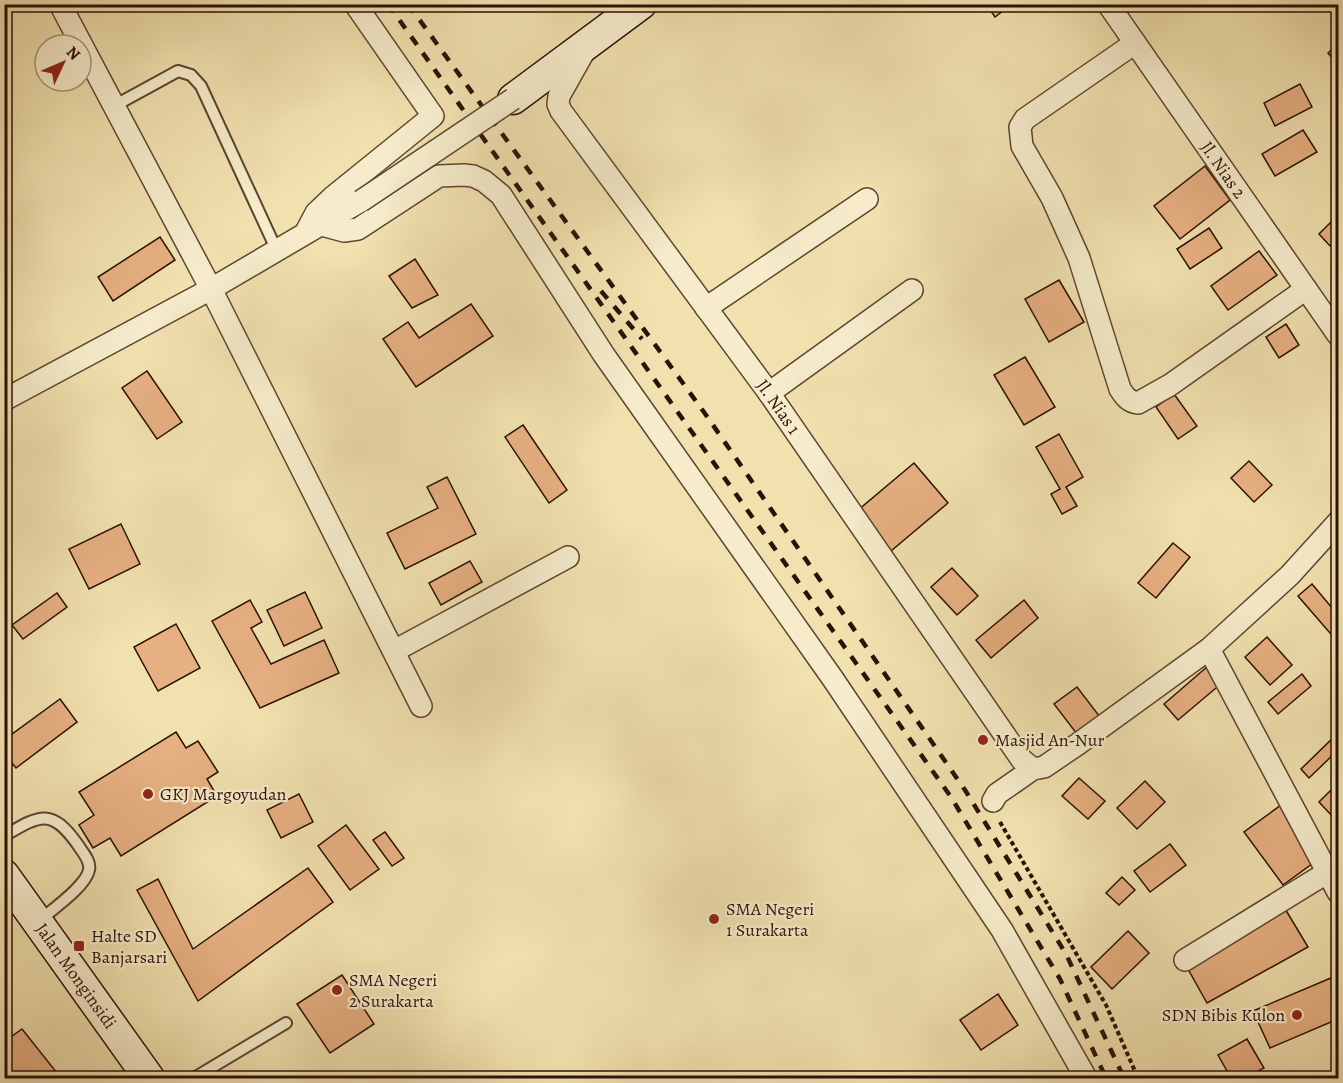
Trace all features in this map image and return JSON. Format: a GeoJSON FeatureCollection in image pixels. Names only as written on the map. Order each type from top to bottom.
{"type":"FeatureCollection","features":[{"type":"Feature","properties":{"kind":"main road"},"geometry":{"type":"LineString","coordinates":[[513,99],[639,5]]}},
{"type":"Feature","properties":{"kind":"main road","name":"Jalan Monginsidi"},"geometry":{"type":"LineString","coordinates":[[4,875],[149,1078]]}},
{"type":"Feature","properties":{"kind":"street"},"geometry":{"type":"LineString","coordinates":[[60,4],[211,289],[421,706]]}},
{"type":"Feature","properties":{"kind":"street"},"geometry":{"type":"LineString","coordinates":[[314,229],[310,222],[316,213],[433,116],[355,4]]}},
{"type":"Feature","properties":{"kind":"street","name":"Jl. Nias 2"},"geometry":{"type":"LineString","coordinates":[[1108,4],[1338,335]]}},
{"type":"Feature","properties":{"kind":"street"},"geometry":{"type":"LineString","coordinates":[[1135,43],[1025,119],[1020,127],[1022,146],[1052,198],[1079,258],[1120,389],[1125,397],[1138,403],[1170,385],[1306,289]]}},
{"type":"Feature","properties":{"kind":"street","name":"Jl. Nias 1"},"geometry":{"type":"LineString","coordinates":[[588,44],[559,96],[558,104],[561,111],[769,393],[1022,760],[1033,769]]}},
{"type":"Feature","properties":{"kind":"street"},"geometry":{"type":"LineString","coordinates":[[4,400],[277,251],[361,201],[513,99]]}},
{"type":"Feature","properties":{"kind":"street"},"geometry":{"type":"LineString","coordinates":[[314,229],[344,231],[358,229],[439,176],[473,176],[484,181],[501,195],[604,355],[833,679],[996,921],[1086,1078]]}},
{"type":"Feature","properties":{"kind":"street"},"geometry":{"type":"LineString","coordinates":[[706,308],[867,200]]}},
{"type":"Feature","properties":{"kind":"street"},"geometry":{"type":"LineString","coordinates":[[769,393],[912,290]]}},
{"type":"Feature","properties":{"kind":"street"},"geometry":{"type":"LineString","coordinates":[[993,801],[997,794],[1033,769],[1044,767],[1078,744],[1209,649],[1290,575],[1338,522]]}},
{"type":"Feature","properties":{"kind":"street"},"geometry":{"type":"LineString","coordinates":[[394,651],[568,557]]}},
{"type":"Feature","properties":{"kind":"street"},"geometry":{"type":"LineString","coordinates":[[1209,649],[1338,892]]}},
{"type":"Feature","properties":{"kind":"street"},"geometry":{"type":"LineString","coordinates":[[1185,960],[1328,872]]}},
{"type":"Feature","properties":{"kind":"lane"},"geometry":{"type":"LineString","coordinates":[[114,106],[178,71],[191,75],[201,86],[277,251]]}},
{"type":"Feature","properties":{"kind":"lane"},"geometry":{"type":"LineString","coordinates":[[4,836],[35,819],[52,819],[67,830],[88,862],[89,872],[84,881],[38,922]]}},
{"type":"Feature","properties":{"kind":"lane"},"geometry":{"type":"LineString","coordinates":[[194,1078],[286,1023]]}},
{"type":"Feature","properties":{"kind":"path"},"geometry":{"type":"LineString","coordinates":[[993,801],[999,821],[1106,1005],[1138,1078]]}},
{"type":"Feature","properties":{"kind":"building"},"geometry":{"type":"Polygon","coordinates":[[[986,4],[1012,4],[995,17],[986,4]]]}},
{"type":"Feature","properties":{"kind":"building"},"geometry":{"type":"Polygon","coordinates":[[[1338,44],[1338,65],[1328,53],[1338,44]]]}},
{"type":"Feature","properties":{"kind":"building"},"geometry":{"type":"Polygon","coordinates":[[[1300,84],[1312,107],[1275,126],[1264,103],[1300,84]]]}},
{"type":"Feature","properties":{"kind":"building"},"geometry":{"type":"Polygon","coordinates":[[[1303,130],[1317,152],[1275,176],[1262,154],[1303,130]]]}},
{"type":"Feature","properties":{"kind":"building"},"geometry":{"type":"Polygon","coordinates":[[[1205,166],[1230,200],[1180,239],[1154,206],[1205,166]]]}},
{"type":"Feature","properties":{"kind":"building"},"geometry":{"type":"Polygon","coordinates":[[[1338,215],[1338,237],[1330,246],[1319,234],[1338,215]]]}},
{"type":"Feature","properties":{"kind":"building"},"geometry":{"type":"Polygon","coordinates":[[[1209,228],[1222,248],[1190,269],[1177,249],[1209,228]]]}},
{"type":"Feature","properties":{"kind":"building"},"geometry":{"type":"Polygon","coordinates":[[[160,237],[175,260],[113,301],[98,277],[160,237]]]}},
{"type":"Feature","properties":{"kind":"building"},"geometry":{"type":"Polygon","coordinates":[[[1259,251],[1277,275],[1228,310],[1211,286],[1259,251]]]}},
{"type":"Feature","properties":{"kind":"building"},"geometry":{"type":"Polygon","coordinates":[[[415,259],[438,295],[412,308],[389,276],[415,259]]]}},
{"type":"Feature","properties":{"kind":"building"},"geometry":{"type":"Polygon","coordinates":[[[1059,280],[1084,322],[1049,342],[1025,299],[1059,280]]]}},
{"type":"Feature","properties":{"kind":"building"},"geometry":{"type":"Polygon","coordinates":[[[471,304],[493,336],[416,387],[383,339],[408,322],[419,338],[471,304]]]}},
{"type":"Feature","properties":{"kind":"building"},"geometry":{"type":"Polygon","coordinates":[[[1286,324],[1299,345],[1279,358],[1266,337],[1286,324]]]}},
{"type":"Feature","properties":{"kind":"building"},"geometry":{"type":"Polygon","coordinates":[[[1025,357],[1055,407],[1024,425],[994,375],[1025,357]]]}},
{"type":"Feature","properties":{"kind":"building"},"geometry":{"type":"Polygon","coordinates":[[[147,371],[182,422],[157,439],[122,388],[147,371]]]}},
{"type":"Feature","properties":{"kind":"building"},"geometry":{"type":"Polygon","coordinates":[[[1174,394],[1197,426],[1178,439],[1156,407],[1174,394]]]}},
{"type":"Feature","properties":{"kind":"building"},"geometry":{"type":"Polygon","coordinates":[[[523,425],[567,490],[549,503],[505,437],[523,425]]]}},
{"type":"Feature","properties":{"kind":"building"},"geometry":{"type":"Polygon","coordinates":[[[1059,434],[1083,477],[1066,487],[1077,506],[1062,514],[1051,494],[1060,489],[1036,447],[1059,434]]]}},
{"type":"Feature","properties":{"kind":"building"},"geometry":{"type":"Polygon","coordinates":[[[1249,461],[1272,485],[1254,502],[1231,478],[1249,461]]]}},
{"type":"Feature","properties":{"kind":"building"},"geometry":{"type":"Polygon","coordinates":[[[914,463],[948,503],[891,551],[857,511],[914,463]]]}},
{"type":"Feature","properties":{"kind":"building"},"geometry":{"type":"Polygon","coordinates":[[[447,477],[476,534],[405,569],[387,533],[438,508],[427,487],[447,477]]]}},
{"type":"Feature","properties":{"kind":"building"},"geometry":{"type":"Polygon","coordinates":[[[121,524],[140,564],[89,589],[69,549],[121,524]]]}},
{"type":"Feature","properties":{"kind":"building"},"geometry":{"type":"Polygon","coordinates":[[[1173,543],[1190,557],[1156,598],[1138,583],[1173,543]]]}},
{"type":"Feature","properties":{"kind":"building"},"geometry":{"type":"Polygon","coordinates":[[[470,561],[482,582],[441,605],[429,583],[470,561]]]}},
{"type":"Feature","properties":{"kind":"building"},"geometry":{"type":"Polygon","coordinates":[[[952,568],[978,596],[957,615],[931,587],[952,568]]]}},
{"type":"Feature","properties":{"kind":"building"},"geometry":{"type":"Polygon","coordinates":[[[1312,584],[1338,615],[1338,638],[1336,640],[1298,596],[1312,584]]]}},
{"type":"Feature","properties":{"kind":"building"},"geometry":{"type":"Polygon","coordinates":[[[305,592],[322,628],[284,646],[267,610],[305,592]]]}},
{"type":"Feature","properties":{"kind":"building"},"geometry":{"type":"Polygon","coordinates":[[[57,593],[67,607],[23,639],[12,625],[57,593]]]}},
{"type":"Feature","properties":{"kind":"building"},"geometry":{"type":"Polygon","coordinates":[[[250,600],[262,622],[251,628],[271,664],[324,640],[339,673],[260,708],[212,621],[250,600]]]}},
{"type":"Feature","properties":{"kind":"building"},"geometry":{"type":"Polygon","coordinates":[[[1024,600],[1038,618],[991,658],[976,640],[1024,600]]]}},
{"type":"Feature","properties":{"kind":"building"},"geometry":{"type":"Polygon","coordinates":[[[176,624],[200,668],[158,691],[134,647],[176,624]]]}},
{"type":"Feature","properties":{"kind":"building"},"geometry":{"type":"Polygon","coordinates":[[[1267,637],[1292,665],[1270,685],[1245,657],[1267,637]]]}},
{"type":"Feature","properties":{"kind":"building"},"geometry":{"type":"Polygon","coordinates":[[[1208,666],[1222,683],[1178,720],[1164,704],[1208,666]]]}},
{"type":"Feature","properties":{"kind":"building"},"geometry":{"type":"Polygon","coordinates":[[[1302,674],[1311,686],[1278,714],[1268,702],[1302,674]]]}},
{"type":"Feature","properties":{"kind":"building"},"geometry":{"type":"Polygon","coordinates":[[[1077,687],[1100,717],[1077,734],[1054,704],[1077,687]]]}},
{"type":"Feature","properties":{"kind":"building"},"geometry":{"type":"Polygon","coordinates":[[[60,699],[77,722],[16,768],[4,753],[4,740],[60,699]]]}},
{"type":"Feature","properties":{"kind":"building","name":"GKJ Margoyudan"},"geometry":{"type":"Polygon","coordinates":[[[176,732],[186,748],[198,741],[218,772],[207,779],[217,796],[121,856],[110,838],[93,848],[79,825],[94,815],[79,792],[176,732]]]}},
{"type":"Feature","properties":{"kind":"building"},"geometry":{"type":"Polygon","coordinates":[[[1335,736],[1338,740],[1338,750],[1309,778],[1301,769],[1335,736]]]}},
{"type":"Feature","properties":{"kind":"building"},"geometry":{"type":"Polygon","coordinates":[[[1079,778],[1105,801],[1088,819],[1062,796],[1079,778]]]}},
{"type":"Feature","properties":{"kind":"building"},"geometry":{"type":"Polygon","coordinates":[[[1145,781],[1165,802],[1137,829],[1117,808],[1145,781]]]}},
{"type":"Feature","properties":{"kind":"building"},"geometry":{"type":"Polygon","coordinates":[[[1338,783],[1338,812],[1333,817],[1319,802],[1338,783]]]}},
{"type":"Feature","properties":{"kind":"building"},"geometry":{"type":"Polygon","coordinates":[[[299,794],[313,822],[281,838],[267,810],[299,794]]]}},
{"type":"Feature","properties":{"kind":"building"},"geometry":{"type":"Polygon","coordinates":[[[1281,805],[1320,858],[1283,885],[1244,832],[1281,805]]]}},
{"type":"Feature","properties":{"kind":"building"},"geometry":{"type":"Polygon","coordinates":[[[346,825],[379,869],[350,890],[318,846],[346,825]]]}},
{"type":"Feature","properties":{"kind":"building"},"geometry":{"type":"Polygon","coordinates":[[[385,832],[404,858],[392,866],[373,840],[385,832]]]}},
{"type":"Feature","properties":{"kind":"building"},"geometry":{"type":"Polygon","coordinates":[[[1170,844],[1186,865],[1150,892],[1134,871],[1170,844]]]}},
{"type":"Feature","properties":{"kind":"building"},"geometry":{"type":"Polygon","coordinates":[[[308,868],[333,902],[198,1001],[137,890],[158,879],[193,949],[308,868]]]}},
{"type":"Feature","properties":{"kind":"building"},"geometry":{"type":"Polygon","coordinates":[[[1122,877],[1135,890],[1119,905],[1106,893],[1122,877]]]}},
{"type":"Feature","properties":{"kind":"building"},"geometry":{"type":"Polygon","coordinates":[[[1284,907],[1308,947],[1207,1003],[1184,962],[1284,907]]]}},
{"type":"Feature","properties":{"kind":"building"},"geometry":{"type":"Polygon","coordinates":[[[1128,931],[1149,953],[1112,989],[1091,967],[1128,931]]]}},
{"type":"Feature","properties":{"kind":"building"},"geometry":{"type":"Polygon","coordinates":[[[342,975],[374,1024],[330,1053],[297,1004],[342,975]]]}},
{"type":"Feature","properties":{"kind":"building","name":"SDN Bibis Kulon"},"geometry":{"type":"Polygon","coordinates":[[[1338,975],[1338,1019],[1270,1048],[1253,1011],[1338,975]]]}},
{"type":"Feature","properties":{"kind":"building"},"geometry":{"type":"Polygon","coordinates":[[[998,994],[1018,1025],[981,1050],[960,1020],[998,994]]]}},
{"type":"Feature","properties":{"kind":"building"},"geometry":{"type":"Polygon","coordinates":[[[22,1029],[61,1078],[4,1078],[4,1042],[22,1029]]]}},
{"type":"Feature","properties":{"kind":"building"},"geometry":{"type":"Polygon","coordinates":[[[1247,1039],[1264,1068],[1245,1078],[1231,1078],[1218,1055],[1247,1039]]]}},
{"type":"Feature","properties":{"kind":"railway"},"geometry":{"type":"LineString","coordinates":[[388,4],[951,797],[1060,979],[1106,1078]]}},
{"type":"Feature","properties":{"kind":"railway"},"geometry":{"type":"LineString","coordinates":[[408,4],[706,415],[965,790],[1066,954],[1124,1078]]}},
{"type":"Feature","properties":{"kind":"railway"},"geometry":{"type":"LineString","coordinates":[[601,291],[642,339]]}},
{"type":"Feature","properties":{"kind":"place","name":"Masjid An-Nur"},"geometry":{"type":"Point","coordinates":[983,740]}},
{"type":"Feature","properties":{"kind":"place","name":"GKJ Margoyudan"},"geometry":{"type":"Point","coordinates":[148,794]}},
{"type":"Feature","properties":{"kind":"place","name":"SMA Negeri 1 Surakarta"},"geometry":{"type":"Point","coordinates":[714,919]}},
{"type":"Feature","properties":{"kind":"place","name":"Halte SD Banjarsari"},"geometry":{"type":"Point","coordinates":[79,946]}},
{"type":"Feature","properties":{"kind":"place","name":"SMA Negeri 2 Surakarta"},"geometry":{"type":"Point","coordinates":[337,990]}},
{"type":"Feature","properties":{"kind":"place","name":"SDN Bibis Kulon"},"geometry":{"type":"Point","coordinates":[1297,1015]}}]}
